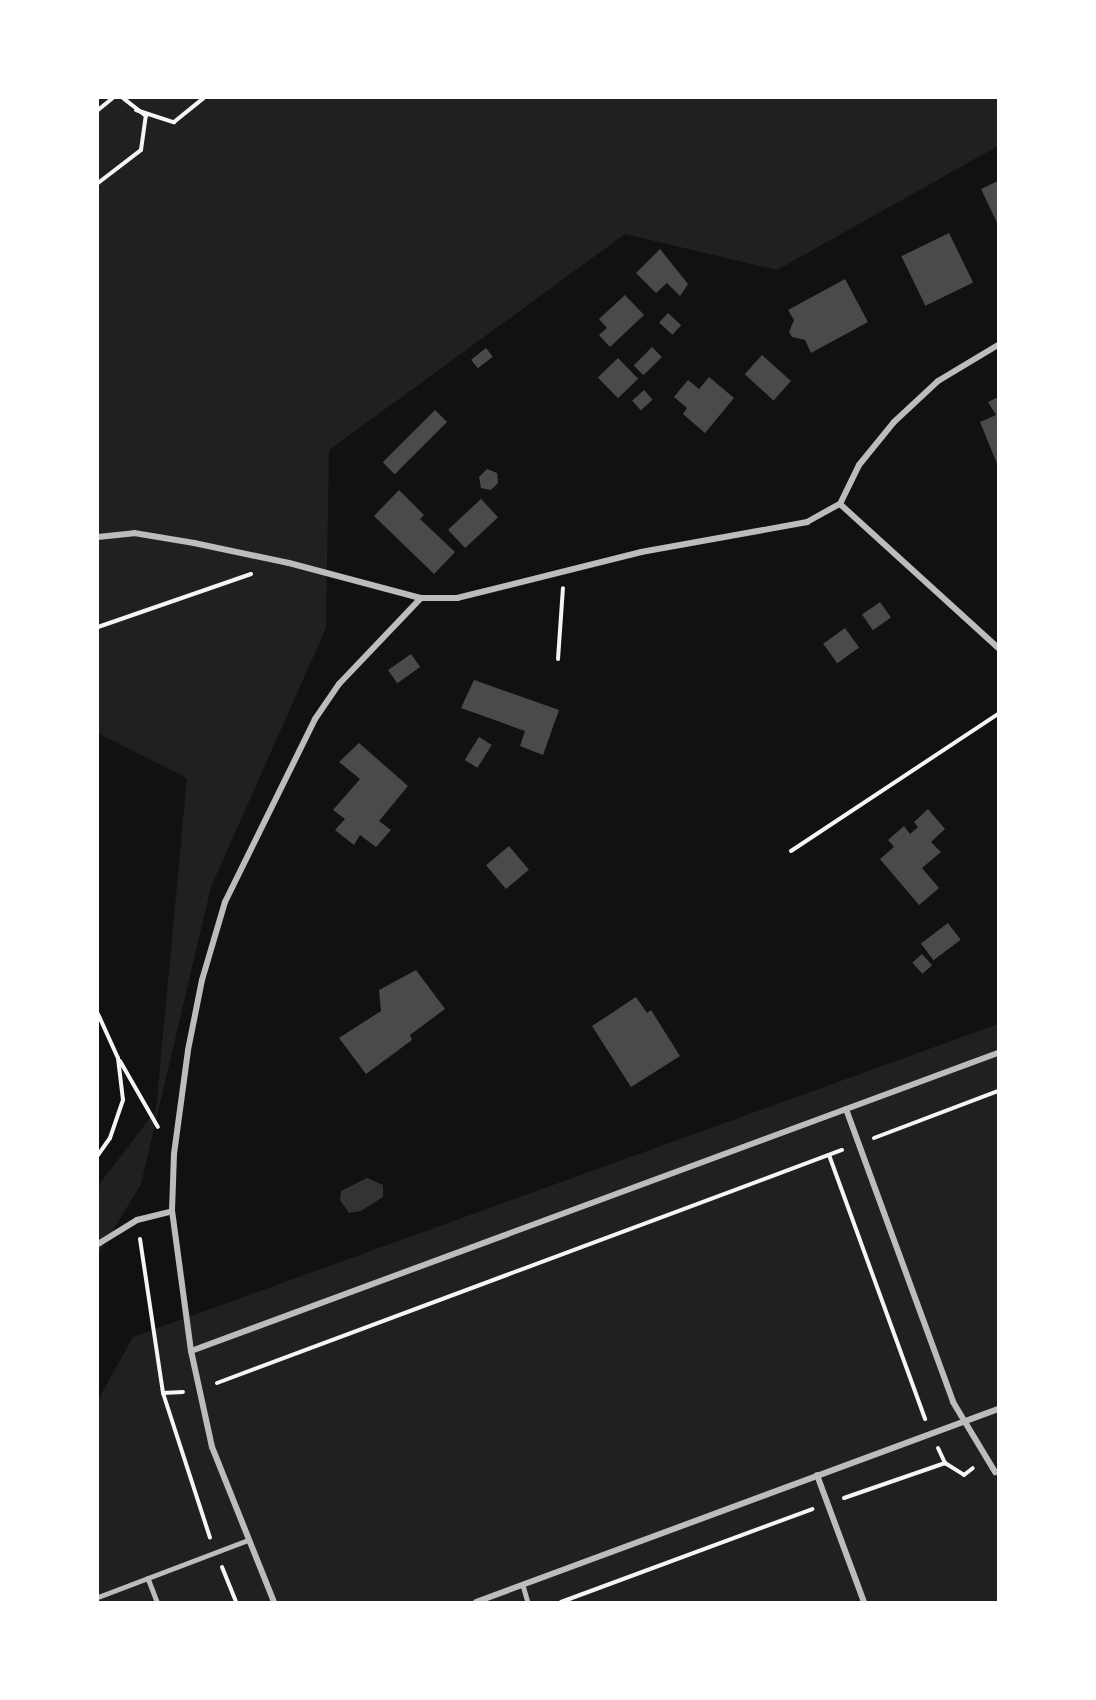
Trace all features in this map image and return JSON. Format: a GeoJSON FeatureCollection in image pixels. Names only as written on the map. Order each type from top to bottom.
{"type":"FeatureCollection","features":[{"type":"Feature","properties":{"kind":"street"},"geometry":{"type":"LineString","coordinates":[[98,537],[134,533],[289,562],[421,598],[457,598],[716,536],[807,522],[840,504],[859,465],[894,422],[939,381],[999,345]]}},
{"type":"Feature","properties":{"kind":"street"},"geometry":{"type":"LineString","coordinates":[[840,504],[999,648]]}},
{"type":"Feature","properties":{"kind":"street"},"geometry":{"type":"LineString","coordinates":[[274,1602],[212,1447],[198,1390],[172,1211],[174,1154],[202,980],[225,902],[315,719],[339,684],[421,598]]}},
{"type":"Feature","properties":{"kind":"street"},"geometry":{"type":"LineString","coordinates":[[191,1351],[999,1053]]}},
{"type":"Feature","properties":{"kind":"street"},"geometry":{"type":"LineString","coordinates":[[846,1110],[953,1402],[996,1472]]}},
{"type":"Feature","properties":{"kind":"street"},"geometry":{"type":"LineString","coordinates":[[98,1244],[137,1220],[172,1211]]}},
{"type":"Feature","properties":{"kind":"street"},"geometry":{"type":"LineString","coordinates":[[476,1602],[999,1409]]}},
{"type":"Feature","properties":{"kind":"street"},"geometry":{"type":"LineString","coordinates":[[817,1475],[864,1602]]}},
{"type":"Feature","properties":{"kind":"lane"},"geometry":{"type":"LineString","coordinates":[[98,1597],[248,1540]]}},
{"type":"Feature","properties":{"kind":"lane"},"geometry":{"type":"LineString","coordinates":[[148,1578],[157,1602]]}},
{"type":"Feature","properties":{"kind":"lane"},"geometry":{"type":"LineString","coordinates":[[523,1585],[528,1602]]}},
{"type":"Feature","properties":{"kind":"path"},"geometry":{"type":"LineString","coordinates":[[98,110],[113,98]]}},
{"type":"Feature","properties":{"kind":"path"},"geometry":{"type":"LineString","coordinates":[[123,98],[146,116],[174,122],[204,98]]}},
{"type":"Feature","properties":{"kind":"path"},"geometry":{"type":"LineString","coordinates":[[98,183],[141,150],[146,116]]}},
{"type":"Feature","properties":{"kind":"path"},"geometry":{"type":"LineString","coordinates":[[98,627],[289,562]]}},
{"type":"Feature","properties":{"kind":"path"},"geometry":{"type":"LineString","coordinates":[[558,660],[565,573]]}},
{"type":"Feature","properties":{"kind":"path"},"geometry":{"type":"LineString","coordinates":[[791,851],[999,714]]}},
{"type":"Feature","properties":{"kind":"path"},"geometry":{"type":"LineString","coordinates":[[98,1014],[118,1058],[174,1154]]}},
{"type":"Feature","properties":{"kind":"path"},"geometry":{"type":"LineString","coordinates":[[98,1155],[110,1138],[123,1100],[118,1058]]}},
{"type":"Feature","properties":{"kind":"path"},"geometry":{"type":"LineString","coordinates":[[163,1393],[198,1390],[999,1091]]}},
{"type":"Feature","properties":{"kind":"path"},"geometry":{"type":"LineString","coordinates":[[829,1155],[931,1434],[945,1463],[964,1474],[987,1458]]}},
{"type":"Feature","properties":{"kind":"path"},"geometry":{"type":"LineString","coordinates":[[137,1220],[163,1393],[216,1552],[236,1602]]}},
{"type":"Feature","properties":{"kind":"path"},"geometry":{"type":"LineString","coordinates":[[561,1602],[828,1503],[945,1463]]}},
{"type":"Feature","properties":{"kind":"shaded area"},"geometry":{"type":"Polygon","coordinates":[[[98,98],[998,98],[998,146],[777,270],[625,234],[329,450],[326,628],[211,887],[141,1184],[98,1255],[98,1186],[156,1110],[187,778],[98,733],[98,98]]]}},
{"type":"Feature","properties":{"kind":"shaded area"},"geometry":{"type":"Polygon","coordinates":[[[998,1024],[998,1602],[98,1602],[98,1400],[133,1337],[998,1024]]]}},
{"type":"Feature","properties":{"kind":"shaded area"},"geometry":{"type":"Polygon","coordinates":[[[367,1178],[383,1185],[383,1197],[361,1211],[349,1213],[340,1200],[341,1191],[367,1178]]]}},
{"type":"Feature","properties":{"kind":"building"},"geometry":{"type":"Polygon","coordinates":[[[998,181],[998,225],[981,189],[998,181]]]}},
{"type":"Feature","properties":{"kind":"building"},"geometry":{"type":"Polygon","coordinates":[[[949,233],[973,282],[925,306],[901,256],[949,233]]]}},
{"type":"Feature","properties":{"kind":"building"},"geometry":{"type":"Polygon","coordinates":[[[660,249],[688,284],[680,296],[667,283],[656,293],[636,273],[660,249]]]}},
{"type":"Feature","properties":{"kind":"building"},"geometry":{"type":"Polygon","coordinates":[[[845,279],[868,322],[811,353],[805,340],[792,337],[789,332],[794,320],[788,310],[845,279]]]}},
{"type":"Feature","properties":{"kind":"building"},"geometry":{"type":"Polygon","coordinates":[[[625,295],[644,315],[610,347],[599,335],[607,328],[599,319],[625,295]]]}},
{"type":"Feature","properties":{"kind":"building"},"geometry":{"type":"Polygon","coordinates":[[[668,313],[681,325],[672,335],[659,323],[668,313]]]}},
{"type":"Feature","properties":{"kind":"building"},"geometry":{"type":"Polygon","coordinates":[[[652,347],[662,357],[644,375],[634,365],[652,347]]]}},
{"type":"Feature","properties":{"kind":"building"},"geometry":{"type":"Polygon","coordinates":[[[486,348],[493,357],[478,368],[471,360],[486,348]]]}},
{"type":"Feature","properties":{"kind":"building"},"geometry":{"type":"Polygon","coordinates":[[[762,355],[791,381],[774,400],[745,374],[762,355]]]}},
{"type":"Feature","properties":{"kind":"building"},"geometry":{"type":"Polygon","coordinates":[[[618,358],[638,379],[618,398],[598,377],[618,358]]]}},
{"type":"Feature","properties":{"kind":"building"},"geometry":{"type":"Polygon","coordinates":[[[709,377],[734,398],[705,433],[683,414],[687,408],[674,397],[688,380],[699,389],[709,377]]]}},
{"type":"Feature","properties":{"kind":"building"},"geometry":{"type":"Polygon","coordinates":[[[644,390],[653,400],[641,410],[632,401],[644,390]]]}},
{"type":"Feature","properties":{"kind":"building"},"geometry":{"type":"Polygon","coordinates":[[[998,397],[998,466],[980,422],[996,415],[988,402],[998,397]]]}},
{"type":"Feature","properties":{"kind":"building"},"geometry":{"type":"Polygon","coordinates":[[[435,410],[447,422],[395,474],[383,462],[435,410]]]}},
{"type":"Feature","properties":{"kind":"building"},"geometry":{"type":"Polygon","coordinates":[[[487,469],[497,473],[498,483],[491,490],[481,488],[479,477],[487,469]]]}},
{"type":"Feature","properties":{"kind":"building"},"geometry":{"type":"Polygon","coordinates":[[[399,490],[424,515],[420,519],[455,552],[434,574],[374,516],[399,490]]]}},
{"type":"Feature","properties":{"kind":"building"},"geometry":{"type":"Polygon","coordinates":[[[481,499],[498,517],[465,548],[448,530],[481,499]]]}},
{"type":"Feature","properties":{"kind":"building"},"geometry":{"type":"Polygon","coordinates":[[[880,602],[891,618],[873,630],[862,615],[880,602]]]}},
{"type":"Feature","properties":{"kind":"building"},"geometry":{"type":"Polygon","coordinates":[[[845,628],[859,647],[837,663],[823,644],[845,628]]]}},
{"type":"Feature","properties":{"kind":"building"},"geometry":{"type":"Polygon","coordinates":[[[411,654],[420,667],[397,683],[388,670],[411,654]]]}},
{"type":"Feature","properties":{"kind":"building"},"geometry":{"type":"Polygon","coordinates":[[[474,680],[559,710],[543,755],[520,746],[525,731],[461,708],[474,680]]]}},
{"type":"Feature","properties":{"kind":"building"},"geometry":{"type":"Polygon","coordinates":[[[479,737],[492,745],[477,768],[465,760],[479,737]]]}},
{"type":"Feature","properties":{"kind":"building"},"geometry":{"type":"Polygon","coordinates":[[[359,743],[408,786],[379,821],[391,830],[376,847],[360,835],[354,845],[335,830],[345,819],[333,810],[360,779],[339,762],[359,743]]]}},
{"type":"Feature","properties":{"kind":"building"},"geometry":{"type":"Polygon","coordinates":[[[928,809],[945,829],[931,842],[941,852],[922,868],[939,888],[919,905],[880,859],[894,847],[888,840],[904,826],[910,834],[918,827],[914,822],[928,809]]]}},
{"type":"Feature","properties":{"kind":"building"},"geometry":{"type":"Polygon","coordinates":[[[509,846],[529,870],[506,889],[486,865],[509,846]]]}},
{"type":"Feature","properties":{"kind":"building"},"geometry":{"type":"Polygon","coordinates":[[[948,923],[961,940],[933,960],[921,943],[948,923]]]}},
{"type":"Feature","properties":{"kind":"building"},"geometry":{"type":"Polygon","coordinates":[[[922,954],[932,965],[922,974],[912,963],[922,954]]]}},
{"type":"Feature","properties":{"kind":"building"},"geometry":{"type":"Polygon","coordinates":[[[416,970],[445,1009],[410,1035],[412,1040],[366,1074],[339,1038],[381,1011],[379,990],[416,970]]]}},
{"type":"Feature","properties":{"kind":"building"},"geometry":{"type":"Polygon","coordinates":[[[636,997],[647,1013],[651,1010],[680,1056],[631,1087],[592,1026],[636,997]]]}}]}
